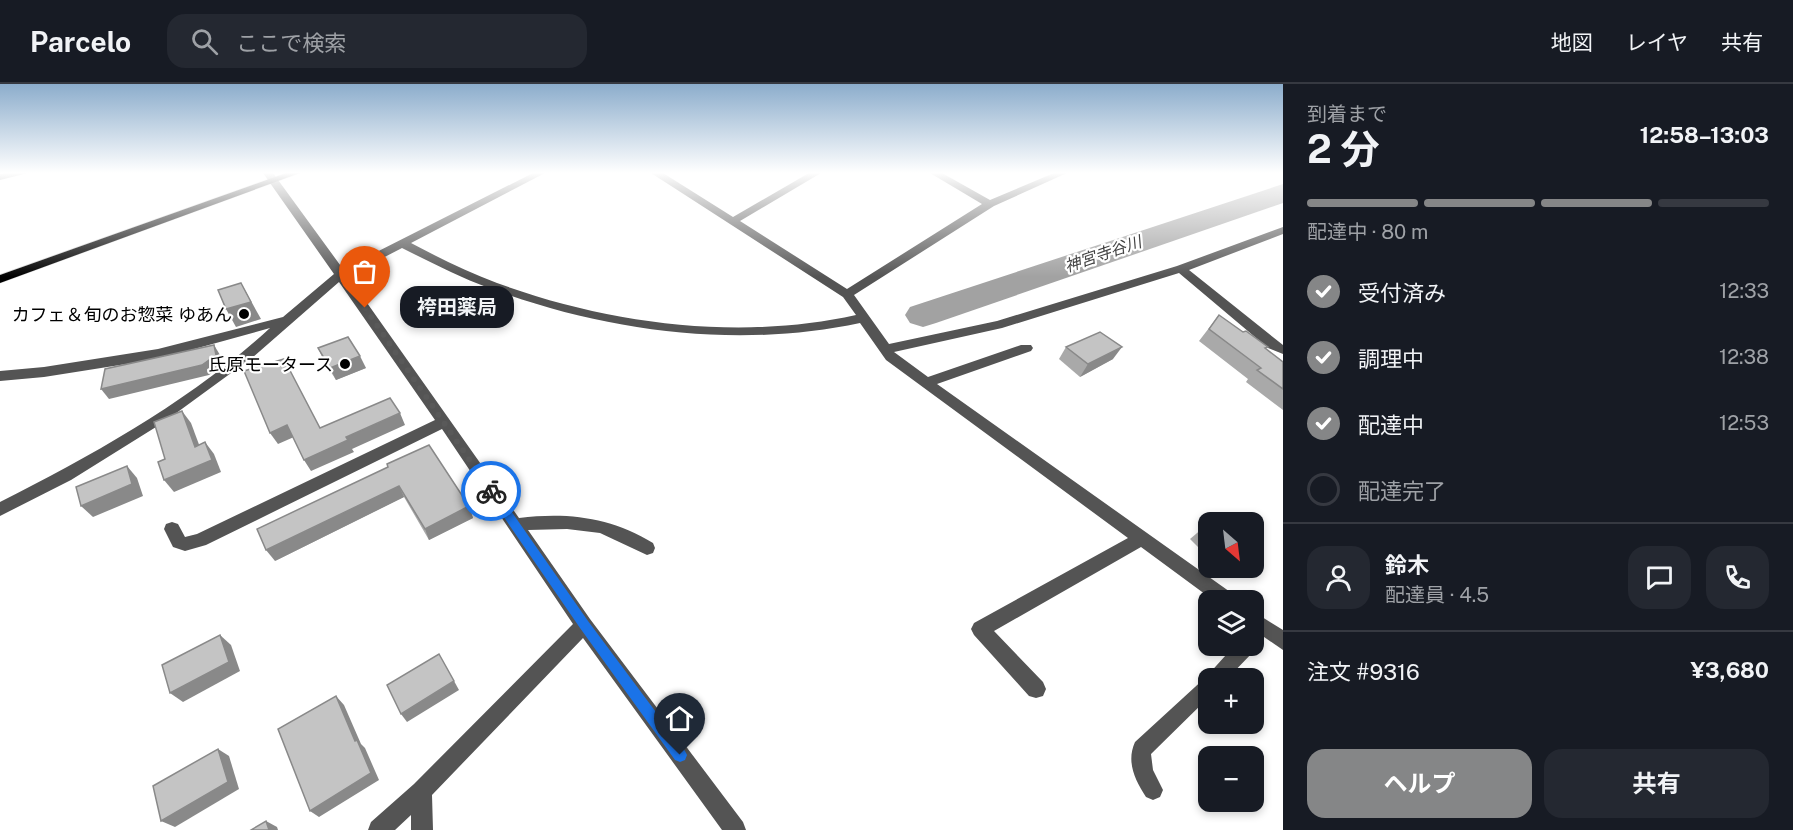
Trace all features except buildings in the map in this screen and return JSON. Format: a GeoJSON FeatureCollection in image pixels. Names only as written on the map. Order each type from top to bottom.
{"type":"FeatureCollection","features":[{"type":"Feature","properties":{"kind":"main road"},"geometry":{"type":"LineString","coordinates":[[0,279],[189,208]]}},
{"type":"Feature","properties":{"kind":"street"},"geometry":{"type":"LineString","coordinates":[[294,208],[342,274],[584,625],[735,830]]}},
{"type":"Feature","properties":{"kind":"street"},"geometry":{"type":"LineString","coordinates":[[0,509],[89,463],[183,402],[249,354],[324,286],[342,274],[471,208]]}},
{"type":"Feature","properties":{"kind":"street"},"geometry":{"type":"LineString","coordinates":[[712,208],[846,294],[891,357],[1213,590]]}},
{"type":"Feature","properties":{"kind":"street"},"geometry":{"type":"LineString","coordinates":[[733,221],[756,208]]}},
{"type":"Feature","properties":{"kind":"street"},"geometry":{"type":"LineString","coordinates":[[846,294],[984,208]]}},
{"type":"Feature","properties":{"kind":"street"},"geometry":{"type":"LineString","coordinates":[[885,349],[998,325],[1182,269],[1283,230]]}},
{"type":"Feature","properties":{"kind":"street"},"geometry":{"type":"LineString","coordinates":[[401,243],[447,266],[504,290],[641,323],[729,331],[802,329],[863,318]]}},
{"type":"Feature","properties":{"kind":"street"},"geometry":{"type":"LineString","coordinates":[[1182,269],[1273,345],[1283,350]]}},
{"type":"Feature","properties":{"kind":"street"},"geometry":{"type":"LineString","coordinates":[[0,376],[55,371],[158,354],[286,320]]}},
{"type":"Feature","properties":{"kind":"street"},"geometry":{"type":"LineString","coordinates":[[927,382],[1026,348]]}},
{"type":"Feature","properties":{"kind":"street"},"geometry":{"type":"LineString","coordinates":[[172,529],[179,542],[185,544],[200,540],[444,423]]}},
{"type":"Feature","properties":{"kind":"street"},"geometry":{"type":"LineString","coordinates":[[514,525],[540,522],[594,524],[633,537],[647,548]]}},
{"type":"Feature","properties":{"kind":"street"},"geometry":{"type":"LineString","coordinates":[[1036,689],[980,629],[1143,538]]}},
{"type":"Feature","properties":{"kind":"street"},"geometry":{"type":"LineString","coordinates":[[379,830],[421,791],[584,625]]}},
{"type":"Feature","properties":{"kind":"street"},"geometry":{"type":"LineString","coordinates":[[1264,632],[1283,641]]}},
{"type":"Feature","properties":{"kind":"street"},"geometry":{"type":"LineString","coordinates":[[1225,668],[1237,656]]}},
{"type":"Feature","properties":{"kind":"street"},"geometry":{"type":"LineString","coordinates":[[1152,790],[1141,772],[1142,749],[1198,695]]}},
{"type":"Feature","properties":{"kind":"street"},"geometry":{"type":"LineString","coordinates":[[421,791],[422,830]]}},
{"type":"Feature","properties":{"kind":"waterway","name":"神宮寺谷川"},"geometry":{"type":"LineString","coordinates":[[923,315],[1239,208]]}},
{"type":"Feature","properties":{"kind":"way so far"},"geometry":{"type":"LineString","coordinates":[[365,308],[491,491]]}},
{"type":"Feature","properties":{"kind":"place","name":"袴田薬局"},"geometry":{"type":"Point","coordinates":[365,308]}},
{"type":"Feature","properties":{"kind":"place","name":"カフェ＆旬のお惣菜 ゆあん"},"geometry":{"type":"Point","coordinates":[244,314]}},
{"type":"Feature","properties":{"kind":"place","name":"氏原モータース"},"geometry":{"type":"Point","coordinates":[345,364]}},
{"type":"Feature","properties":{"kind":"route"},"geometry":{"type":"LineString","coordinates":[[491,491],[584,625],[680,755]]}}]}
